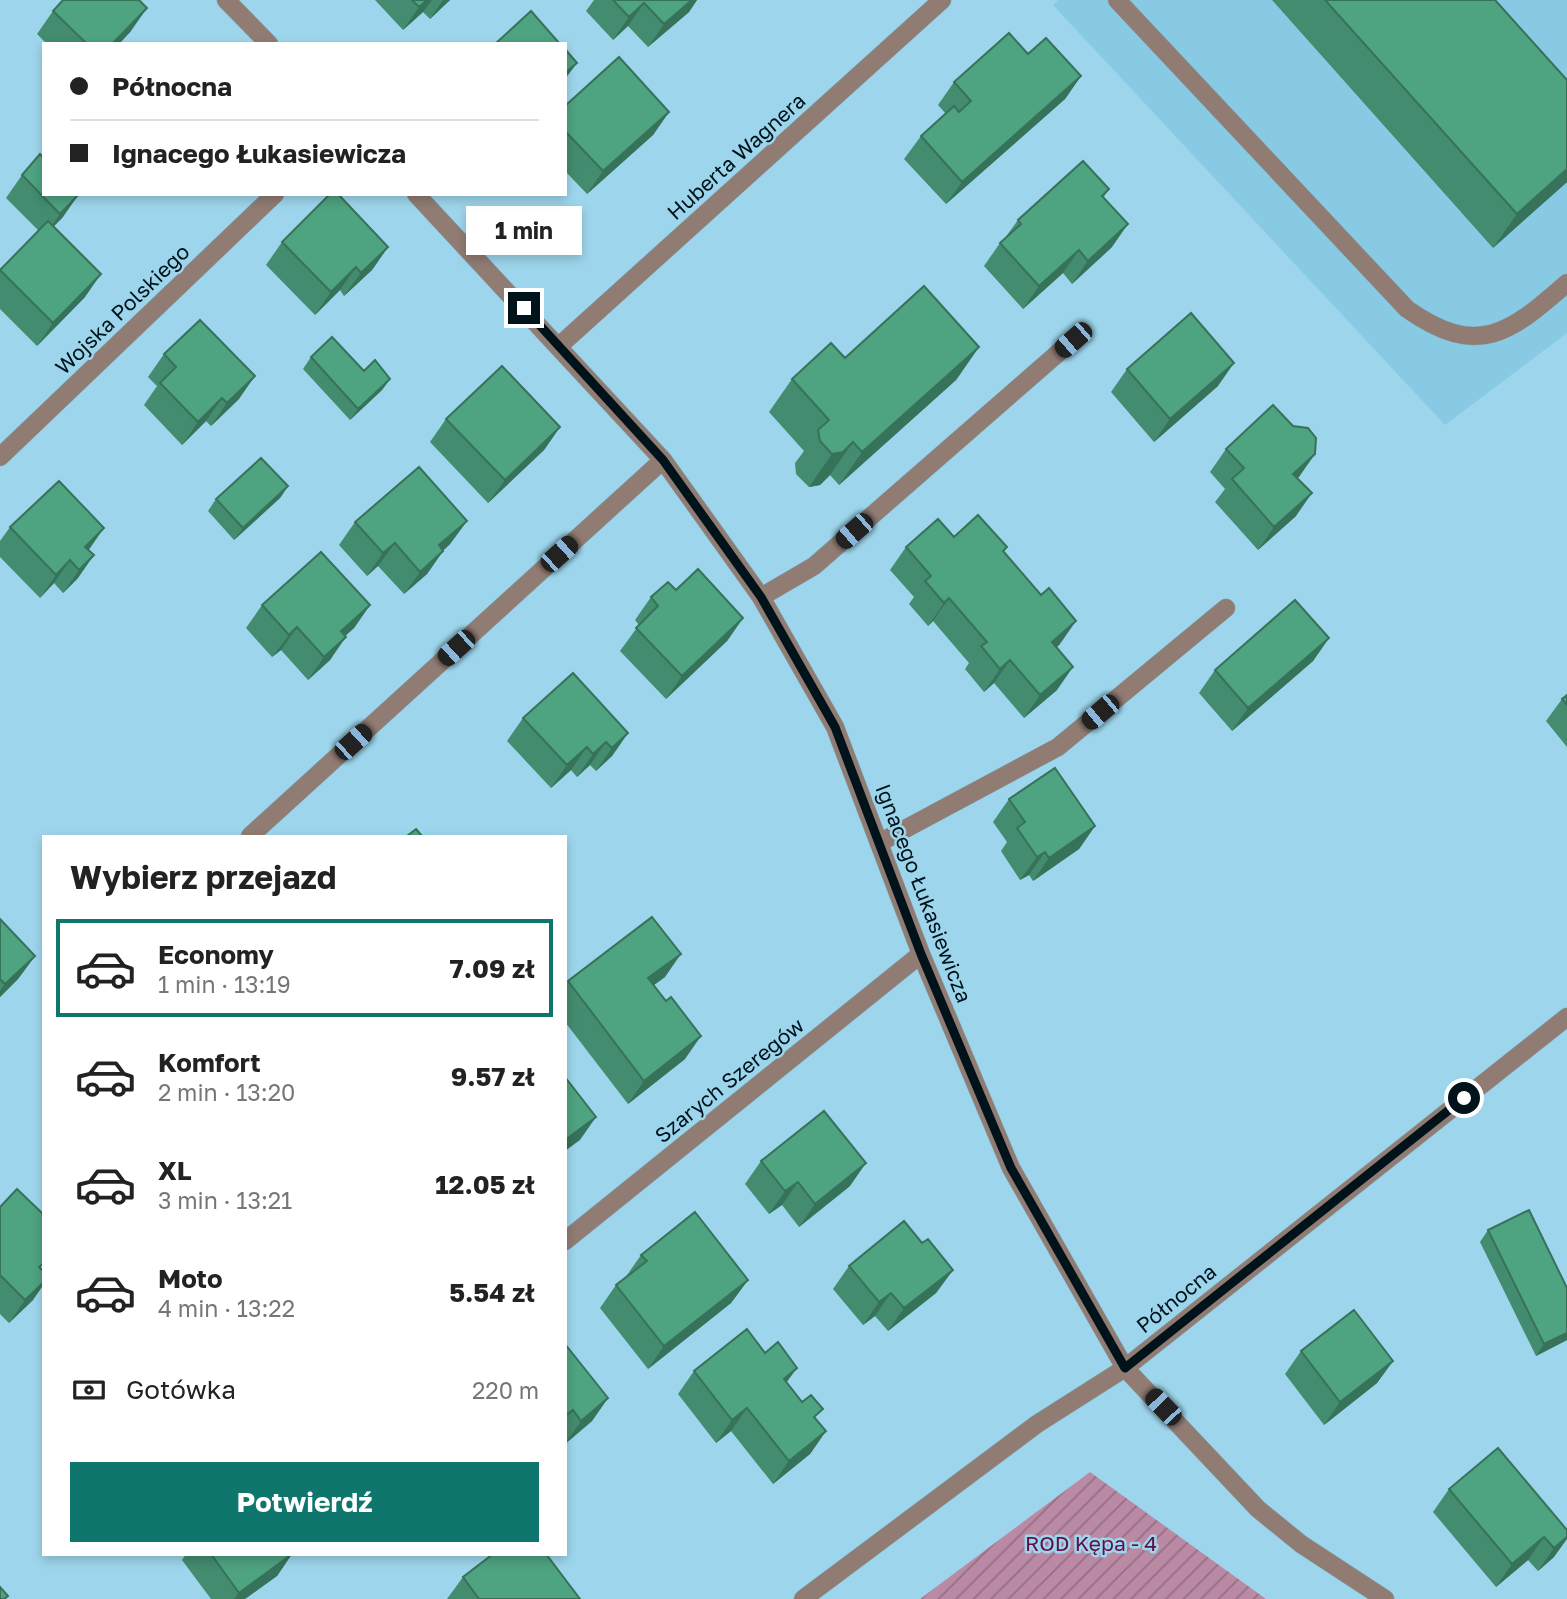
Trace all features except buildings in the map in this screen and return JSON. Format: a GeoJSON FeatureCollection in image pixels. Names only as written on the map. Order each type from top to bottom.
{"type":"FeatureCollection","features":[{"type":"Feature","properties":{"kind":"street"},"geometry":{"type":"LineString","coordinates":[[226,0],[268,42]]}},
{"type":"Feature","properties":{"kind":"street","name":"Huberta Wagnera"},"geometry":{"type":"LineString","coordinates":[[559,346],[942,0]]}},
{"type":"Feature","properties":{"kind":"street"},"geometry":{"type":"LineString","coordinates":[[1118,0],[1407,309],[1425,322],[1444,332],[1464,336],[1506,330],[1525,320],[1567,283]]}},
{"type":"Feature","properties":{"kind":"street","name":"Wojska Polskiego"},"geometry":{"type":"LineString","coordinates":[[0,457],[273,196]]}},
{"type":"Feature","properties":{"kind":"street","name":"Ignacego Łukasiewicza"},"geometry":{"type":"LineString","coordinates":[[418,196],[663,460],[761,597],[835,727],[921,954],[1011,1168],[1125,1368],[1258,1508],[1301,1544],[1385,1599]]}},
{"type":"Feature","properties":{"kind":"street"},"geometry":{"type":"LineString","coordinates":[[761,597],[814,566],[1073,340]]}},
{"type":"Feature","properties":{"kind":"street"},"geometry":{"type":"LineString","coordinates":[[251,835],[663,460]]}},
{"type":"Feature","properties":{"kind":"street"},"geometry":{"type":"LineString","coordinates":[[879,843],[1058,747],[1226,608]]}},
{"type":"Feature","properties":{"kind":"street","name":"Szarych Szeregów"},"geometry":{"type":"LineString","coordinates":[[567,1239],[921,954]]}},
{"type":"Feature","properties":{"kind":"street","name":"Północna"},"geometry":{"type":"LineString","coordinates":[[803,1599],[1037,1424],[1125,1368],[1567,1017]]}},
{"type":"Feature","properties":{"kind":"shaded area"},"geometry":{"type":"Polygon","coordinates":[[[1058,0],[1567,0],[1567,333],[1445,425],[1053,5],[1058,0]]]}},
{"type":"Feature","properties":{"kind":"green space","name":"ROD Kępa - 4"},"geometry":{"type":"Polygon","coordinates":[[[1090,1472],[1266,1599],[920,1599],[1090,1472]]]}},
{"type":"Feature","properties":{"kind":"route"},"geometry":{"type":"LineString","coordinates":[[524,308],[663,460],[761,597],[835,727],[921,954],[1011,1168],[1125,1368],[1464,1098]]}}]}
